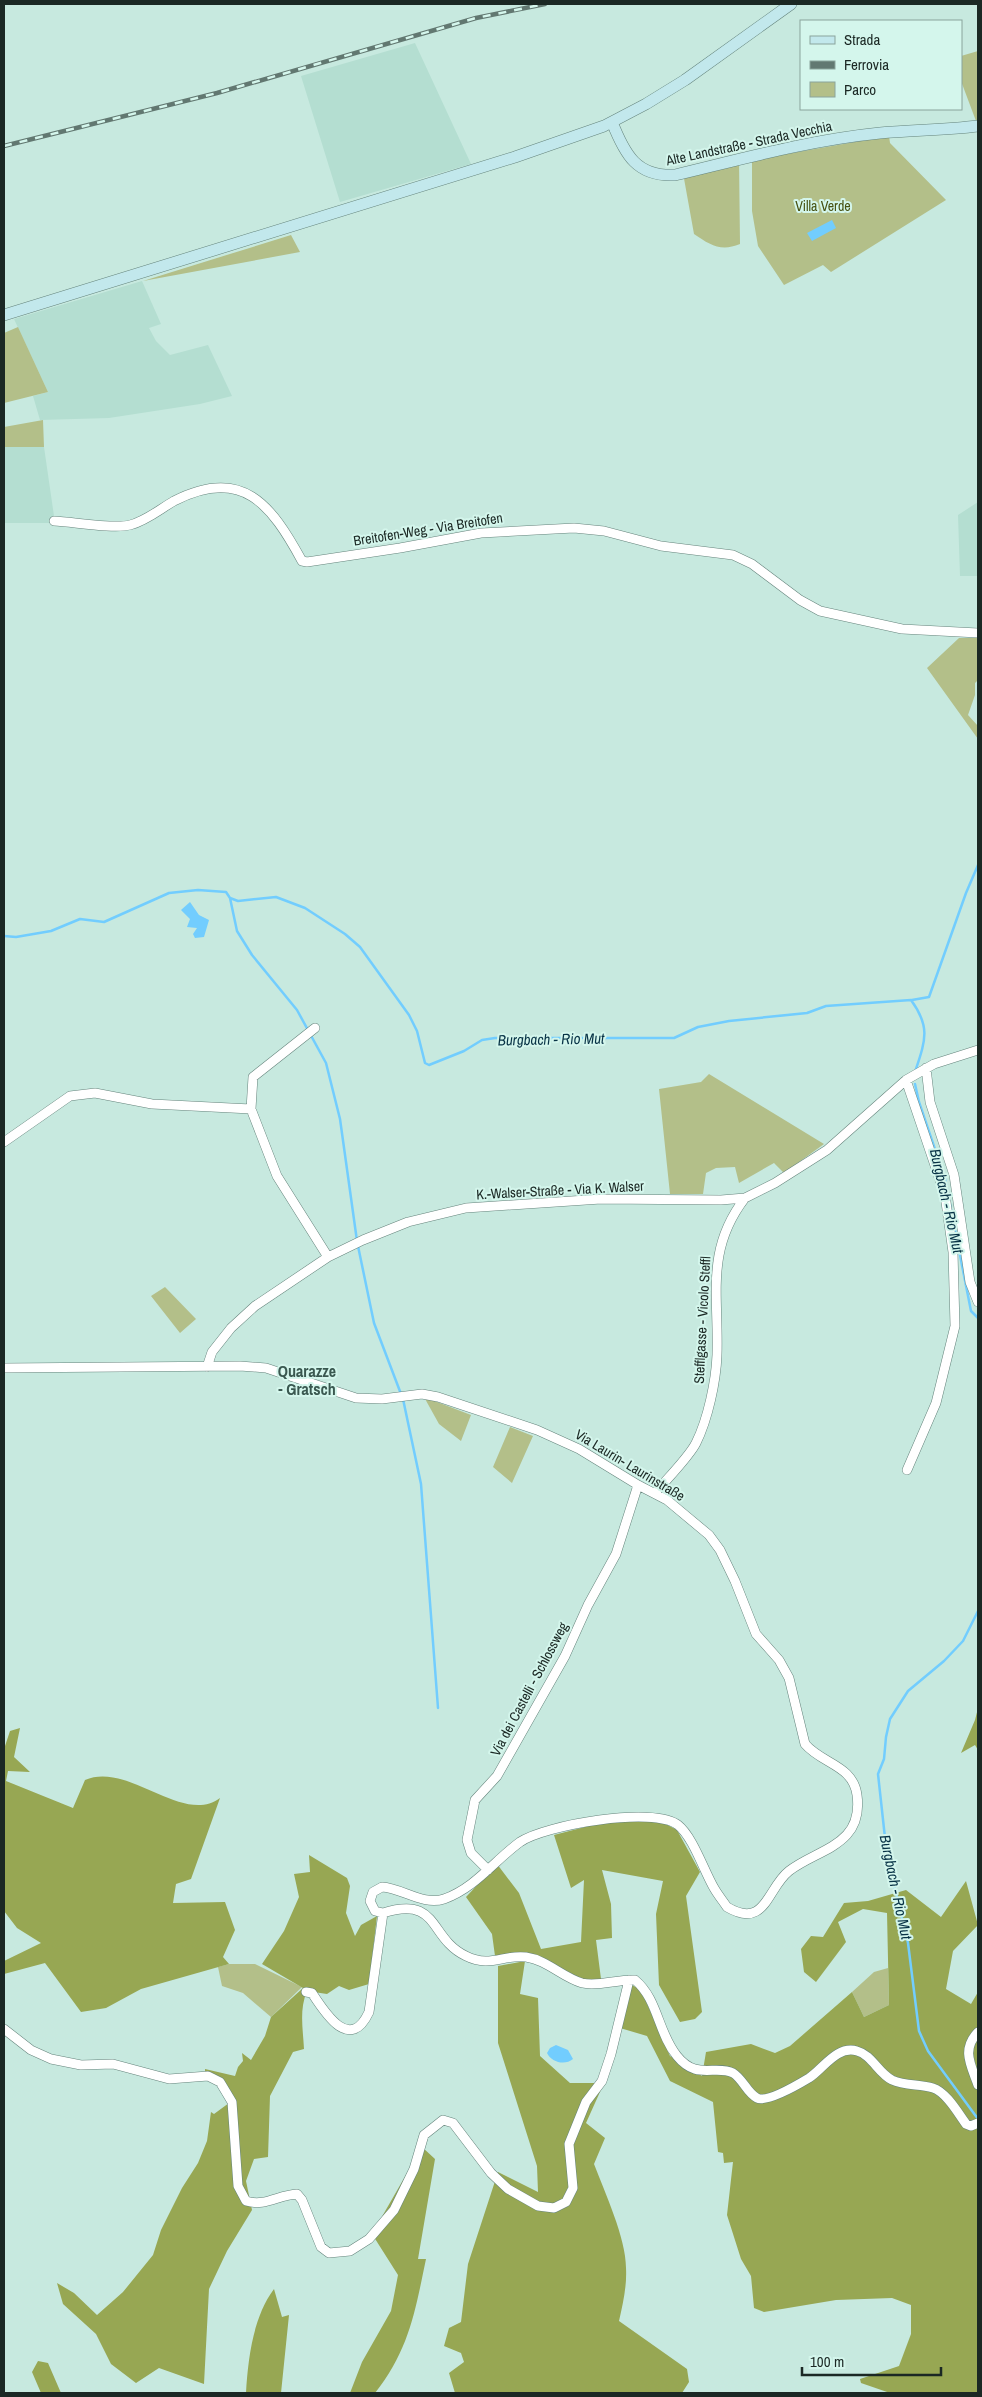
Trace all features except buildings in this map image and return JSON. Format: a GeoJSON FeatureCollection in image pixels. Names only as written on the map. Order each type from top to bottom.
{"type":"FeatureCollection","features":[{"type":"Feature","properties":{"kind":"main road"},"geometry":{"type":"LineString","coordinates":[[4,315],[515,157],[612,122],[685,80],[791,4]]}},
{"type":"Feature","properties":{"kind":"main road","name":"Alte Landstraße - Strada Vecchia"},"geometry":{"type":"LineString","coordinates":[[612,122],[629,154],[642,170],[657,176],[675,175],[783,148],[879,133],[945,130],[978,126]]}},
{"type":"Feature","properties":{"kind":"street","name":"Breitofen-Weg - Via Breitofen"},"geometry":{"type":"LineString","coordinates":[[54,521],[129,526],[195,492],[219,486],[242,491],[260,502],[280,524],[302,560],[307,562],[481,533],[574,528],[604,531],[661,546],[734,555],[752,564],[800,600],[820,611],[902,629],[978,633]]}},
{"type":"Feature","properties":{"kind":"street"},"geometry":{"type":"LineString","coordinates":[[315,1028],[252,1077],[251,1109],[277,1176],[328,1257]]}},
{"type":"Feature","properties":{"kind":"street","name":"K.-Walser-Straße - Via K. Walser"},"geometry":{"type":"LineString","coordinates":[[207,1367],[212,1352],[230,1328],[262,1301],[328,1257],[363,1240],[408,1222],[466,1208],[602,1199],[721,1200],[745,1198],[775,1183],[827,1150],[906,1080],[926,1068],[978,1050]]}},
{"type":"Feature","properties":{"kind":"street"},"geometry":{"type":"LineString","coordinates":[[926,1068],[930,1102],[954,1175],[970,1282],[978,1302]]}},
{"type":"Feature","properties":{"kind":"street"},"geometry":{"type":"LineString","coordinates":[[906,1080],[945,1195],[953,1252],[955,1326],[936,1403],[907,1470]]}},
{"type":"Feature","properties":{"kind":"street"},"geometry":{"type":"LineString","coordinates":[[4,1142],[70,1096],[95,1093],[152,1104],[251,1109]]}},
{"type":"Feature","properties":{"kind":"street","name":"Stefflgasse - Vicolo Steffl"},"geometry":{"type":"LineString","coordinates":[[655,1493],[696,1444],[712,1394],[717,1355],[714,1299],[717,1257],[733,1214],[745,1198]]}},
{"type":"Feature","properties":{"kind":"street","name":"Via Laurin- Laurinstraße"},"geometry":{"type":"LineString","coordinates":[[4,1368],[266,1368],[356,1398],[382,1399],[422,1394],[438,1397],[537,1430],[579,1449],[638,1486],[655,1493],[709,1535],[720,1550],[756,1634],[779,1660],[789,1678],[805,1744],[811,1751],[844,1769],[851,1779],[857,1794],[857,1810],[853,1823],[843,1840],[835,1847],[791,1869],[784,1875],[768,1901],[759,1910],[748,1914],[737,1913],[727,1907],[715,1889],[687,1836],[678,1825],[661,1818],[603,1820],[539,1832],[520,1842],[468,1888],[442,1900],[426,1900],[382,1887],[373,1892],[370,1901],[375,1910],[383,1913]]}},
{"type":"Feature","properties":{"kind":"street","name":"Via dei Castelli - Schlossweg"},"geometry":{"type":"LineString","coordinates":[[488,1870],[471,1853],[467,1840],[475,1800],[497,1776],[566,1656],[588,1605],[616,1554],[638,1486]]}},
{"type":"Feature","properties":{"kind":"street"},"geometry":{"type":"LineString","coordinates":[[306,1992],[312,1993],[334,2025],[357,2028],[363,2023],[368,2012],[383,1913],[403,1907],[415,1909],[425,1914],[459,1952],[477,1961],[498,1961],[526,1957],[540,1961],[576,1980],[588,1984],[635,1980],[647,1992],[670,2046],[682,2061],[700,2070],[724,2071],[735,2074],[756,2097],[763,2099],[775,2096],[809,2078],[837,2055],[851,2050],[868,2057],[892,2080],[938,2090],[966,2124],[976,2124]]}},
{"type":"Feature","properties":{"kind":"street"},"geometry":{"type":"LineString","coordinates":[[4,2029],[31,2050],[51,2059],[81,2065],[112,2064],[169,2080],[208,2076],[220,2082],[232,2102],[238,2186],[246,2201],[256,2204],[269,2202],[283,2195],[297,2194],[302,2200],[321,2247],[328,2253],[337,2253],[350,2251],[370,2238],[394,2210],[414,2169],[424,2135],[443,2120],[453,2123],[491,2173],[508,2189],[538,2206],[554,2208],[566,2202],[573,2188],[569,2144],[586,2102],[602,2081],[628,1980]]}},
{"type":"Feature","properties":{"kind":"street"},"geometry":{"type":"LineString","coordinates":[[978,2032],[967,2048],[968,2058],[978,2085]]}},
{"type":"Feature","properties":{"kind":"shaded area"},"geometry":{"type":"Polygon","coordinates":[[[415,43],[471,164],[340,202],[301,76],[415,43]]]}},
{"type":"Feature","properties":{"kind":"shaded area"},"geometry":{"type":"Polygon","coordinates":[[[142,281],[161,324],[149,328],[156,341],[170,355],[208,345],[232,396],[200,404],[109,418],[40,420],[33,396],[48,392],[14,319],[142,281]]]}},
{"type":"Feature","properties":{"kind":"shaded area"},"geometry":{"type":"Polygon","coordinates":[[[4,447],[44,447],[55,523],[4,523],[4,447]]]}},
{"type":"Feature","properties":{"kind":"shaded area"},"geometry":{"type":"Polygon","coordinates":[[[978,502],[978,576],[960,576],[958,515],[978,502]]]}},
{"type":"Feature","properties":{"kind":"green space"},"geometry":{"type":"Polygon","coordinates":[[[978,51],[978,121],[976,121],[962,84],[962,56],[978,51]]]}},
{"type":"Feature","properties":{"kind":"green space","name":"Villa Verde"},"geometry":{"type":"Polygon","coordinates":[[[889,136],[890,143],[946,200],[831,272],[823,265],[784,285],[758,246],[752,211],[752,160],[889,136]]]}},
{"type":"Feature","properties":{"kind":"green space"},"geometry":{"type":"Polygon","coordinates":[[[739,159],[740,244],[727,247],[716,246],[694,234],[683,173],[739,159]]]}},
{"type":"Feature","properties":{"kind":"green space"},"geometry":{"type":"Polygon","coordinates":[[[291,235],[300,252],[143,281],[291,235]]]}},
{"type":"Feature","properties":{"kind":"green space"},"geometry":{"type":"Polygon","coordinates":[[[18,327],[48,392],[4,403],[4,333],[18,327]]]}},
{"type":"Feature","properties":{"kind":"green space"},"geometry":{"type":"Polygon","coordinates":[[[43,420],[44,447],[4,447],[4,427],[43,420]]]}},
{"type":"Feature","properties":{"kind":"green space"},"geometry":{"type":"Polygon","coordinates":[[[959,638],[978,638],[978,680],[975,683],[975,695],[968,715],[978,726],[978,739],[927,668],[959,638]]]}},
{"type":"Feature","properties":{"kind":"green space"},"geometry":{"type":"Polygon","coordinates":[[[709,1074],[824,1144],[784,1173],[774,1163],[739,1183],[735,1167],[716,1168],[706,1173],[703,1194],[670,1194],[659,1089],[701,1082],[709,1074]]]}},
{"type":"Feature","properties":{"kind":"green space"},"geometry":{"type":"Polygon","coordinates":[[[165,1287],[196,1319],[180,1333],[151,1296],[165,1287]]]}},
{"type":"Feature","properties":{"kind":"green space"},"geometry":{"type":"Polygon","coordinates":[[[424,1397],[471,1415],[461,1441],[439,1424],[424,1397]]]}},
{"type":"Feature","properties":{"kind":"green space"},"geometry":{"type":"Polygon","coordinates":[[[510,1427],[533,1436],[512,1483],[493,1467],[510,1427]]]}},
{"type":"Feature","properties":{"kind":"green space"},"geometry":{"type":"Polygon","coordinates":[[[978,1708],[978,1750],[975,1745],[961,1753],[975,1720],[978,1708]]]}},
{"type":"Feature","properties":{"kind":"green space"},"geometry":{"type":"Polygon","coordinates":[[[20,1728],[14,1757],[30,1772],[8,1771],[6,1781],[73,1808],[85,1780],[102,1776],[119,1779],[172,1800],[189,1804],[205,1804],[220,1798],[191,1879],[176,1884],[173,1903],[225,1902],[235,1930],[223,1957],[229,1964],[141,1989],[106,2008],[81,2012],[45,1963],[4,1974],[4,1961],[41,1943],[17,1928],[4,1911],[4,1749],[10,1731],[20,1728]]]}},
{"type":"Feature","properties":{"kind":"green space"},"geometry":{"type":"Polygon","coordinates":[[[608,1821],[662,1822],[677,1830],[700,1872],[686,1896],[702,2012],[695,2019],[680,2022],[659,1985],[656,1914],[663,1881],[602,1870],[611,1904],[612,1938],[596,1940],[601,1979],[583,1980],[525,1953],[495,1956],[492,1934],[466,1897],[497,1864],[519,1893],[541,1949],[581,1942],[584,1880],[571,1888],[554,1835],[608,1821]]]}},
{"type":"Feature","properties":{"kind":"green space"},"geometry":{"type":"Polygon","coordinates":[[[309,1855],[347,1878],[350,1886],[346,1913],[355,1936],[361,1925],[377,1916],[369,1984],[349,1990],[339,1986],[327,1994],[307,1991],[302,2012],[304,2049],[293,2052],[270,2096],[268,2157],[254,2159],[246,2181],[252,2210],[227,2251],[209,2289],[204,2384],[159,2368],[136,2383],[111,2364],[96,2334],[63,2304],[57,2283],[74,2293],[97,2315],[123,2292],[153,2255],[161,2230],[182,2188],[198,2163],[207,2141],[211,2112],[214,2114],[229,2103],[230,2095],[205,2076],[205,2069],[235,2076],[238,2067],[243,2061],[242,2053],[251,2060],[265,2036],[271,2017],[303,1988],[262,1964],[284,1931],[299,1897],[294,1874],[310,1872],[309,1855]]]}},
{"type":"Feature","properties":{"kind":"green space"},"geometry":{"type":"Polygon","coordinates":[[[966,1881],[978,1925],[953,1951],[946,1989],[971,2004],[978,1992],[978,2393],[890,2393],[861,2383],[860,2379],[899,2366],[911,2334],[911,2305],[892,2298],[836,2300],[764,2312],[754,2308],[751,2276],[741,2259],[727,2215],[733,2162],[724,2163],[723,2153],[718,2152],[713,2102],[670,2081],[647,2036],[620,2028],[630,1984],[641,1990],[670,2056],[702,2076],[706,2052],[751,2044],[775,2053],[790,2046],[852,1992],[864,2017],[889,2005],[887,1913],[863,1909],[838,1922],[846,1942],[816,1982],[804,1972],[801,1949],[811,1936],[823,1937],[844,1903],[868,1901],[906,1890],[941,1917],[966,1881]]]}},
{"type":"Feature","properties":{"kind":"green space"},"geometry":{"type":"Polygon","coordinates":[[[525,1961],[520,1994],[538,1998],[540,2056],[570,2083],[604,2083],[586,2123],[605,2138],[594,2164],[623,2243],[626,2275],[619,2321],[687,2369],[689,2382],[682,2393],[455,2393],[449,2373],[464,2362],[461,2353],[444,2346],[449,2328],[461,2322],[468,2264],[498,2172],[538,2192],[537,2166],[498,2043],[498,1966],[525,1961]]]}},
{"type":"Feature","properties":{"kind":"green space"},"geometry":{"type":"Polygon","coordinates":[[[229,1964],[255,1964],[302,1987],[271,2017],[243,1993],[222,1986],[218,1967],[229,1964]]]}},
{"type":"Feature","properties":{"kind":"green space"},"geometry":{"type":"Polygon","coordinates":[[[888,1968],[889,2005],[864,2017],[852,1992],[874,1972],[888,1968]]]}},
{"type":"Feature","properties":{"kind":"green space"},"geometry":{"type":"Polygon","coordinates":[[[422,2147],[435,2159],[418,2259],[426,2259],[414,2313],[396,2361],[375,2393],[350,2393],[362,2362],[391,2311],[398,2275],[372,2234],[422,2147]]]}},
{"type":"Feature","properties":{"kind":"green space"},"geometry":{"type":"Polygon","coordinates":[[[274,2289],[282,2317],[289,2315],[281,2393],[246,2393],[248,2366],[256,2325],[274,2289]]]}},
{"type":"Feature","properties":{"kind":"green space"},"geometry":{"type":"Polygon","coordinates":[[[38,2361],[48,2363],[61,2393],[41,2393],[32,2372],[38,2361]]]}},
{"type":"Feature","properties":{"kind":"water"},"geometry":{"type":"Polygon","coordinates":[[[832,220],[836,228],[812,241],[807,233],[832,220]]]}},
{"type":"Feature","properties":{"kind":"water"},"geometry":{"type":"Polygon","coordinates":[[[190,902],[199,915],[209,920],[204,937],[195,938],[193,934],[197,928],[187,927],[190,919],[181,910],[190,902]]]}},
{"type":"Feature","properties":{"kind":"water"},"geometry":{"type":"Polygon","coordinates":[[[556,2045],[568,2050],[573,2059],[562,2063],[552,2059],[547,2053],[550,2048],[556,2045]]]}},
{"type":"Feature","properties":{"kind":"waterway"},"geometry":{"type":"LineString","coordinates":[[912,1000],[929,997],[966,893],[978,865]]}},
{"type":"Feature","properties":{"kind":"waterway","name":"Burgbach - Rio Mut"},"geometry":{"type":"LineString","coordinates":[[4,936],[16,937],[51,931],[80,919],[104,922],[169,893],[198,890],[226,892],[230,898],[238,901],[276,897],[305,908],[345,934],[360,947],[409,1015],[417,1031],[425,1063],[429,1065],[464,1051],[482,1040],[495,1038],[674,1038],[698,1027],[729,1021],[807,1013],[826,1006],[911,1000],[924,1025],[924,1041],[916,1069]]}},
{"type":"Feature","properties":{"kind":"waterway"},"geometry":{"type":"LineString","coordinates":[[230,898],[237,931],[252,955],[297,1010],[326,1063],[340,1119],[357,1241]]}},
{"type":"Feature","properties":{"kind":"waterway","name":"Burgbach - Rio Mut"},"geometry":{"type":"LineString","coordinates":[[915,1084],[919,1102],[945,1179],[971,1311],[978,1318]]}},
{"type":"Feature","properties":{"kind":"waterway"},"geometry":{"type":"LineString","coordinates":[[358,1246],[374,1323],[401,1394]]}},
{"type":"Feature","properties":{"kind":"waterway"},"geometry":{"type":"LineString","coordinates":[[403,1399],[421,1484],[438,1708]]}},
{"type":"Feature","properties":{"kind":"waterway","name":"Burgbach - Rio Mut"},"geometry":{"type":"LineString","coordinates":[[978,1611],[963,1641],[944,1661],[908,1691],[890,1719],[884,1759],[878,1774],[887,1856],[908,1943],[919,2031],[928,2051],[978,2119]]}},
{"type":"Feature","properties":{"kind":"railway"},"geometry":{"type":"LineString","coordinates":[[4,146],[217,93],[476,18],[545,4]]}},
{"type":"Feature","properties":{"kind":"district","name":"Quarazze - Gratsch"},"geometry":{"type":"Point","coordinates":[307,1380]}}]}
